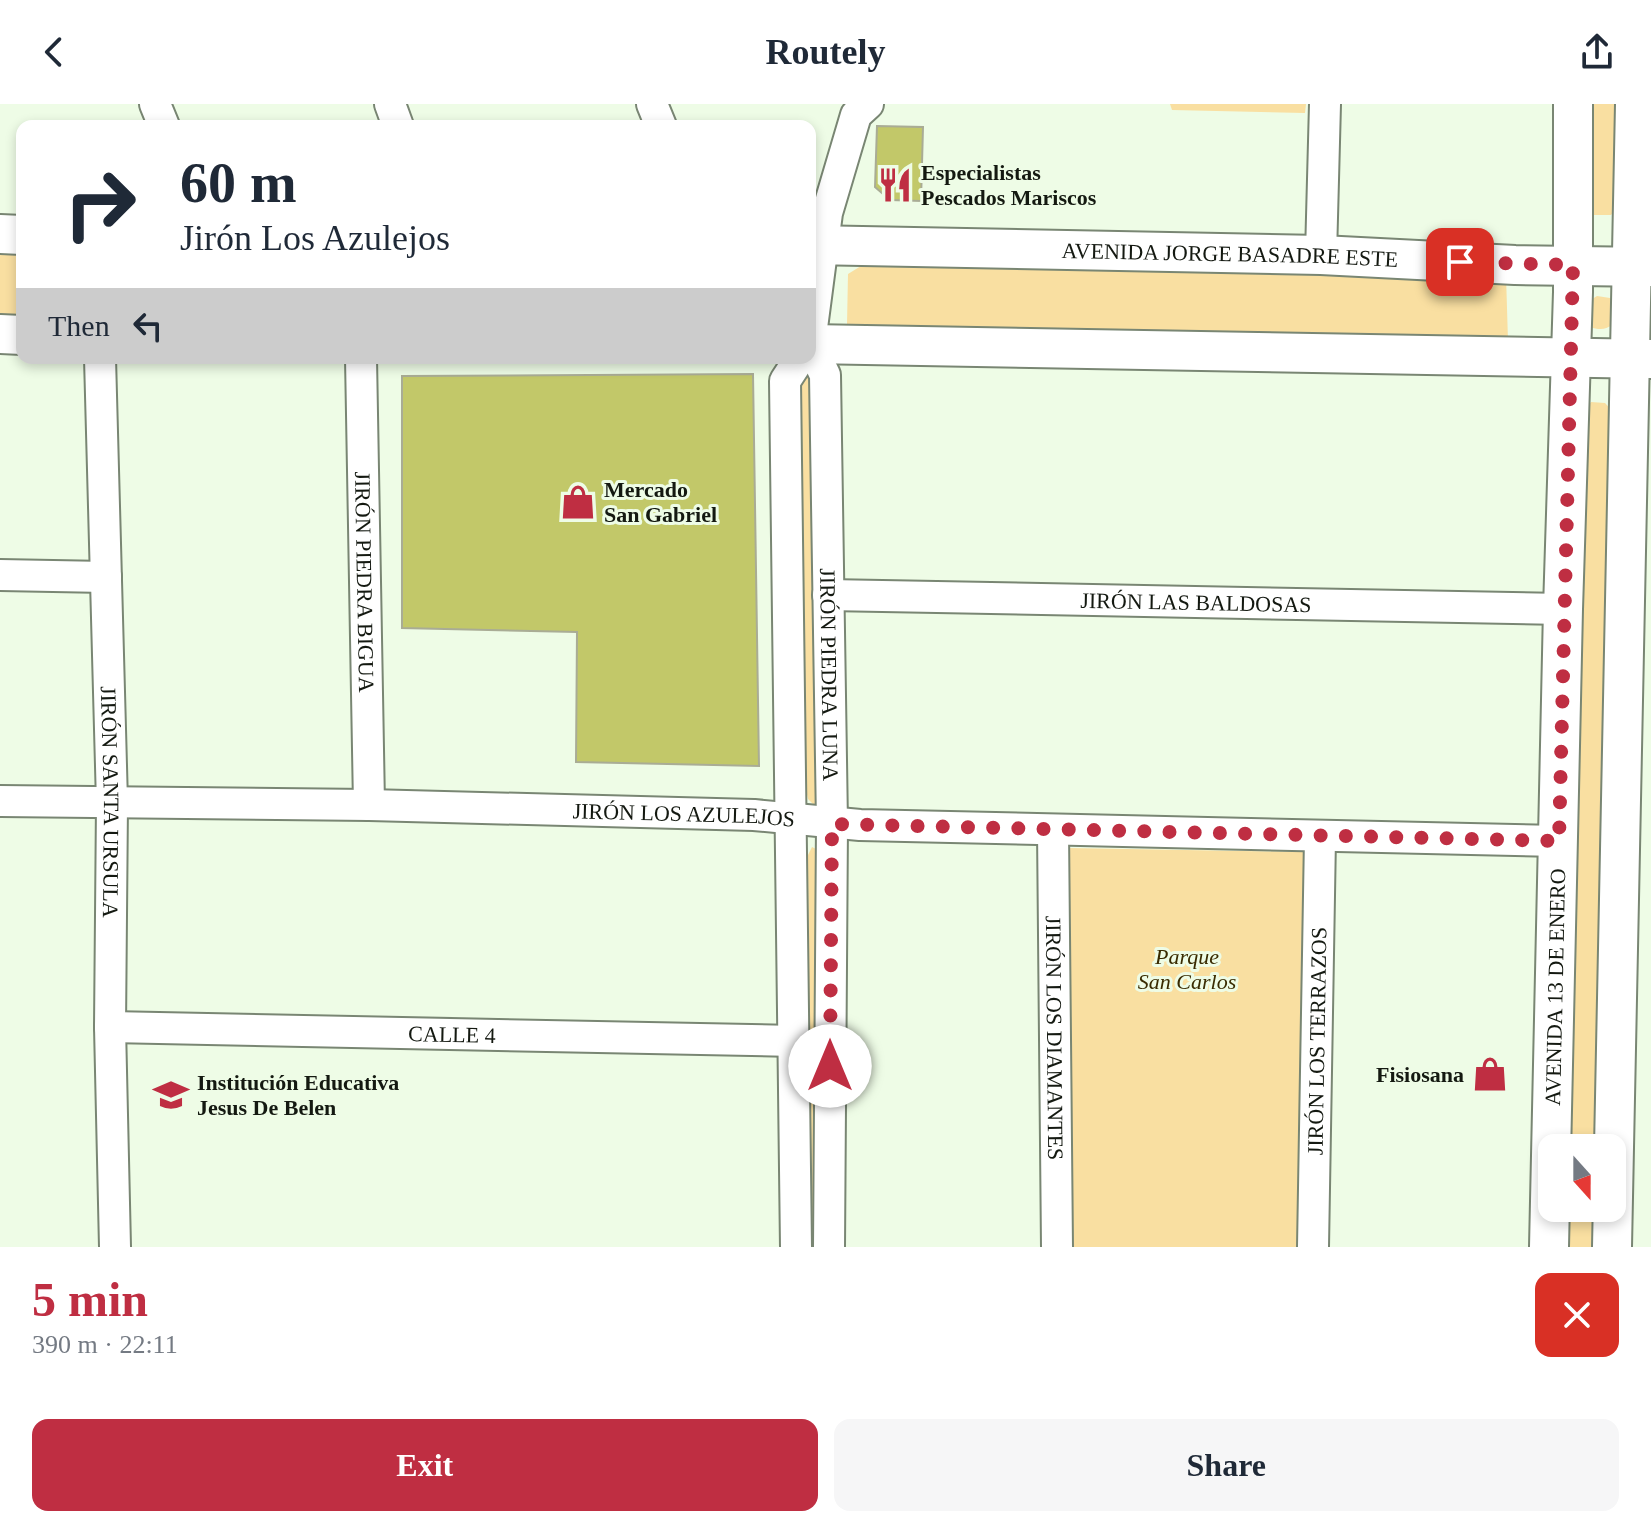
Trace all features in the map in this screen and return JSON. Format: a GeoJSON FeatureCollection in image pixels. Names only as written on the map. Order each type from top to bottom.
{"type":"FeatureCollection","features":[{"type":"Feature","properties":{"kind":"main road","name":"AVENIDA 13 DE ENERO"},"geometry":{"type":"LineString","coordinates":[[1549,1247],[1573,265],[1573,104]]}},
{"type":"Feature","properties":{"kind":"main road"},"geometry":{"type":"LineString","coordinates":[[1612,1247],[1642,267],[1635,104]]}},
{"type":"Feature","properties":{"kind":"main road","name":"AVENIDA JORGE BASADRE ESTE"},"geometry":{"type":"LineString","coordinates":[[816,245],[1321,255],[1515,265],[1642,267]]}},
{"type":"Feature","properties":{"kind":"main road"},"geometry":{"type":"LineString","coordinates":[[816,343],[1640,359]]}},
{"type":"Feature","properties":{"kind":"street","name":"JIRÓN PIEDRA LUNA"},"geometry":{"type":"LineString","coordinates":[[816,245],[848,133],[856,115],[868,104]]}},
{"type":"Feature","properties":{"kind":"street"},"geometry":{"type":"LineString","coordinates":[[1321,255],[1325,104]]}},
{"type":"Feature","properties":{"kind":"street","name":"JIRÓN PIEDRA LUNA"},"geometry":{"type":"LineString","coordinates":[[816,356],[825,375],[832,824],[829,1247]]}},
{"type":"Feature","properties":{"kind":"street","name":"JIRÓN SANTA URSULA"},"geometry":{"type":"LineString","coordinates":[[100,364],[112,803],[110,1027],[115,1247]]}},
{"type":"Feature","properties":{"kind":"street","name":"JIRÓN PIEDRA BIGUA"},"geometry":{"type":"LineString","coordinates":[[361,364],[369,805]]}},
{"type":"Feature","properties":{"kind":"street","name":"JIRÓN PIEDRA LUNA"},"geometry":{"type":"LineString","coordinates":[[796,364],[785,381],[796,1247]]}},
{"type":"Feature","properties":{"kind":"street"},"geometry":{"type":"LineString","coordinates":[[0,575],[106,577]]}},
{"type":"Feature","properties":{"kind":"street","name":"JIRÓN LAS BALDOSAS"},"geometry":{"type":"LineString","coordinates":[[828,595],[1563,609]]}},
{"type":"Feature","properties":{"kind":"street","name":"JIRÓN LOS AZULEJOS"},"geometry":{"type":"LineString","coordinates":[[0,801],[369,805],[792,818],[832,824],[1559,841]]}},
{"type":"Feature","properties":{"kind":"street","name":"JIRÓN LOS DIAMANTES"},"geometry":{"type":"LineString","coordinates":[[1053,830],[1057,1247]]}},
{"type":"Feature","properties":{"kind":"street","name":"JIRÓN LOS TERRAZOS"},"geometry":{"type":"LineString","coordinates":[[1313,1247],[1320,837]]}},
{"type":"Feature","properties":{"kind":"street","name":"CALLE 4"},"geometry":{"type":"LineString","coordinates":[[110,1027],[795,1041]]}},
{"type":"Feature","properties":{"kind":"green space"},"geometry":{"type":"Polygon","coordinates":[[[1170,104],[1306,104],[1305,113],[1172,110],[1170,104]]]}},
{"type":"Feature","properties":{"kind":"green space"},"geometry":{"type":"Polygon","coordinates":[[[1585,104],[1621,104],[1617,208],[1611,215],[1586,215],[1585,104]]]}},
{"type":"Feature","properties":{"kind":"green space"},"geometry":{"type":"Polygon","coordinates":[[[0,247],[16,247],[16,322],[0,322],[0,247]]]}},
{"type":"Feature","properties":{"kind":"green space"},"geometry":{"type":"Polygon","coordinates":[[[861,266],[1506,275],[1508,341],[854,336],[847,324],[848,274],[861,266]]]}},
{"type":"Feature","properties":{"kind":"green space"},"geometry":{"type":"Polygon","coordinates":[[[1597,296],[1610,298],[1618,309],[1609,327],[1590,327],[1586,303],[1597,296]]]}},
{"type":"Feature","properties":{"kind":"green space"},"geometry":{"type":"Polygon","coordinates":[[[809,373],[816,384],[819,798],[815,806],[808,799],[803,777],[802,382],[809,373]]]}},
{"type":"Feature","properties":{"kind":"green space"},"geometry":{"type":"Polygon","coordinates":[[[1591,402],[1605,403],[1617,416],[1603,1134],[1567,1134],[1582,415],[1591,402]]]}},
{"type":"Feature","properties":{"kind":"green space"},"geometry":{"type":"Polygon","coordinates":[[[812,847],[818,850],[825,1247],[810,1247],[808,855],[812,847]]]}},
{"type":"Feature","properties":{"kind":"green space","name":"Parque San Carlos"},"geometry":{"type":"Polygon","coordinates":[[[1069,848],[1308,852],[1302,1247],[1070,1247],[1069,848]]]}},
{"type":"Feature","properties":{"kind":"green space"},"geometry":{"type":"Polygon","coordinates":[[[1566,1222],[1601,1222],[1601,1247],[1565,1247],[1566,1222]]]}},
{"type":"Feature","properties":{"kind":"building"},"geometry":{"type":"Polygon","coordinates":[[[877,126],[923,127],[921,201],[890,200],[875,187],[877,126]]]}},
{"type":"Feature","properties":{"kind":"building","name":"Mercado San Gabriel"},"geometry":{"type":"Polygon","coordinates":[[[753,374],[759,766],[576,762],[577,632],[402,628],[402,376],[753,374]]]}},
{"type":"Feature","properties":{"kind":"place","name":"Especialistas Pescados Mariscos"},"geometry":{"type":"Point","coordinates":[895,185]}},
{"type":"Feature","properties":{"kind":"place","name":"Mercado San Gabriel"},"geometry":{"type":"Point","coordinates":[578,502]}},
{"type":"Feature","properties":{"kind":"place","name":"Fisiosana"},"geometry":{"type":"Point","coordinates":[1490,1074]}},
{"type":"Feature","properties":{"kind":"place","name":"Institución Educativa Jesus De Belen"},"geometry":{"type":"Point","coordinates":[171,1095]}},
{"type":"Feature","properties":{"kind":"route"},"geometry":{"type":"LineString","coordinates":[[830,1066],[832,824],[1559,841],[1573,265],[1460,262]]}}]}
